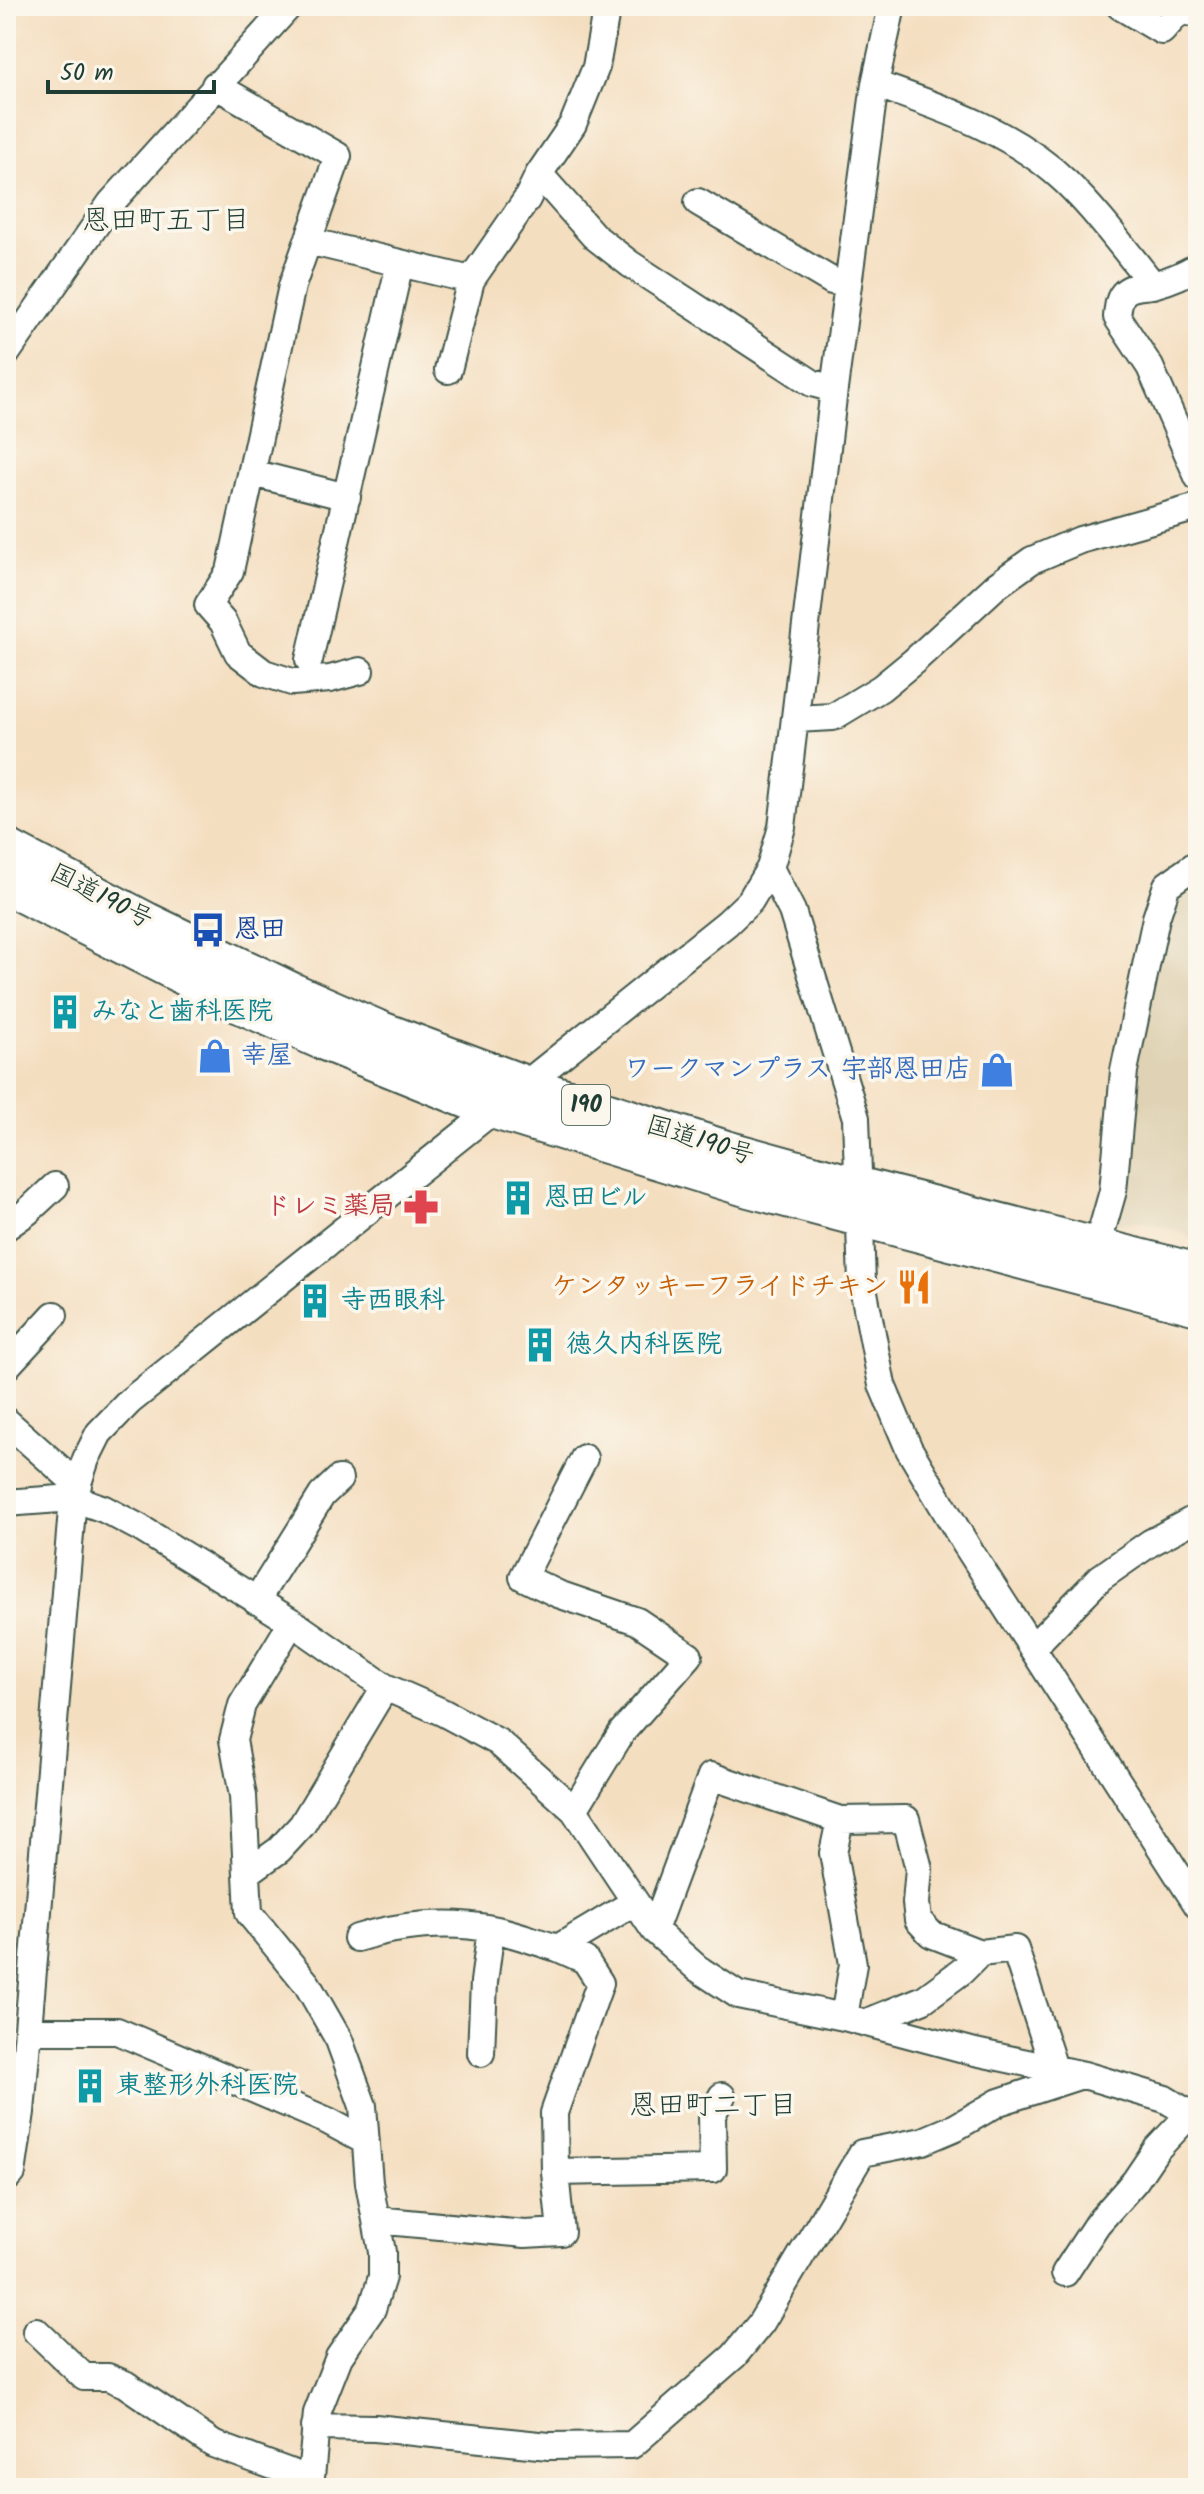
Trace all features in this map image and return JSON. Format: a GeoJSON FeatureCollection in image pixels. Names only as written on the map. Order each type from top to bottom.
{"type":"FeatureCollection","features":[{"type":"Feature","properties":{"kind":"highway","name":"国道190号"},"geometry":{"type":"LineString","coordinates":[[6,848],[147,922],[381,1031],[525,1085],[726,1150],[861,1203],[1198,1306]]}},
{"type":"Feature","properties":{"kind":"highway","name":"国道190号"},"geometry":{"type":"LineString","coordinates":[[6,885],[238,1003],[492,1109],[633,1154],[861,1203],[1097,1247],[1198,1273]]}},
{"type":"Feature","properties":{"kind":"street"},"geometry":{"type":"LineString","coordinates":[[6,354],[111,203],[289,6]]}},
{"type":"Feature","properties":{"kind":"street"},"geometry":{"type":"LineString","coordinates":[[448,370],[471,280],[527,199],[539,174],[573,124],[596,67],[607,6]]}},
{"type":"Feature","properties":{"kind":"street"},"geometry":{"type":"LineString","coordinates":[[6,2179],[12,2173],[16,2153],[76,1492],[86,1459],[99,1433],[130,1401],[727,923],[750,901],[770,868],[782,827],[848,284],[875,84],[892,6]]}},
{"type":"Feature","properties":{"kind":"street"},"geometry":{"type":"LineString","coordinates":[[1120,6],[1162,31],[1180,11],[1198,14]]}},
{"type":"Feature","properties":{"kind":"street"},"geometry":{"type":"LineString","coordinates":[[875,84],[971,121],[1030,154],[1064,180],[1093,210],[1153,285]]}},
{"type":"Feature","properties":{"kind":"street"},"geometry":{"type":"LineString","coordinates":[[215,85],[338,156],[292,286],[230,571],[208,605],[223,622],[238,653],[264,673],[292,682],[330,679],[360,671]]}},
{"type":"Feature","properties":{"kind":"street"},"geometry":{"type":"LineString","coordinates":[[539,174],[594,236],[630,264],[812,383],[834,389]]}},
{"type":"Feature","properties":{"kind":"street"},"geometry":{"type":"LineString","coordinates":[[698,202],[832,281],[848,284]]}},
{"type":"Feature","properties":{"kind":"street"},"geometry":{"type":"LineString","coordinates":[[308,241],[471,280]]}},
{"type":"Feature","properties":{"kind":"street"},"geometry":{"type":"LineString","coordinates":[[309,660],[400,263]]}},
{"type":"Feature","properties":{"kind":"street"},"geometry":{"type":"LineString","coordinates":[[1198,266],[1186,273],[1124,293],[1119,301],[1117,317],[1150,367],[1198,477]]}},
{"type":"Feature","properties":{"kind":"street"},"geometry":{"type":"LineString","coordinates":[[252,473],[347,497]]}},
{"type":"Feature","properties":{"kind":"street"},"geometry":{"type":"LineString","coordinates":[[796,719],[833,717],[881,688],[997,585],[1032,560],[1080,540],[1198,507]]}},
{"type":"Feature","properties":{"kind":"street"},"geometry":{"type":"LineString","coordinates":[[1097,1247],[1113,1191],[1124,1071],[1156,918],[1167,885],[1198,863]]}},
{"type":"Feature","properties":{"kind":"street"},"geometry":{"type":"LineString","coordinates":[[770,868],[792,911],[856,1118],[862,1282],[882,1385],[909,1449],[966,1545],[1198,1906]]}},
{"type":"Feature","properties":{"kind":"street"},"geometry":{"type":"LineString","coordinates":[[6,1227],[55,1186]]}},
{"type":"Feature","properties":{"kind":"street"},"geometry":{"type":"LineString","coordinates":[[6,1367],[54,1315]]}},
{"type":"Feature","properties":{"kind":"street"},"geometry":{"type":"LineString","coordinates":[[6,1421],[76,1492],[292,1622],[385,1687],[442,1712],[498,1742],[574,1810],[654,1930],[697,1968],[738,1995],[1084,2075],[1165,2099],[1194,2116],[1156,2150],[1135,2181],[1097,2224],[1065,2273]]}},
{"type":"Feature","properties":{"kind":"street"},"geometry":{"type":"LineString","coordinates":[[574,1810],[622,1732],[689,1656],[637,1621],[558,1594],[523,1577],[584,1458]]}},
{"type":"Feature","properties":{"kind":"street"},"geometry":{"type":"LineString","coordinates":[[256,1601],[322,1495],[339,1479]]}},
{"type":"Feature","properties":{"kind":"street"},"geometry":{"type":"LineString","coordinates":[[6,1503],[76,1492]]}},
{"type":"Feature","properties":{"kind":"street"},"geometry":{"type":"LineString","coordinates":[[1032,1648],[1100,1578],[1150,1543],[1198,1517]]}},
{"type":"Feature","properties":{"kind":"street"},"geometry":{"type":"LineString","coordinates":[[36,2331],[84,2377],[108,2377],[125,2384],[213,2444],[311,2484],[317,2413],[339,2357],[372,2309],[382,2277],[382,2252],[365,2141],[363,2106],[339,2040],[307,1984],[249,1913],[243,1796],[233,1740],[242,1705],[292,1622]]}},
{"type":"Feature","properties":{"kind":"street"},"geometry":{"type":"LineString","coordinates":[[247,1873],[279,1850],[302,1825],[385,1687]]}},
{"type":"Feature","properties":{"kind":"street"},"geometry":{"type":"LineString","coordinates":[[654,1930],[711,1776],[840,1820],[906,1819],[919,1869],[918,1920],[931,1934],[980,1953],[1015,1949],[1054,2068]]}},
{"type":"Feature","properties":{"kind":"street"},"geometry":{"type":"LineString","coordinates":[[840,1820],[833,1853],[853,1964],[854,2020]]}},
{"type":"Feature","properties":{"kind":"street"},"geometry":{"type":"LineString","coordinates":[[558,1948],[635,1902]]}},
{"type":"Feature","properties":{"kind":"street"},"geometry":{"type":"LineString","coordinates":[[357,1938],[375,1932],[430,1925],[491,1929],[558,1948],[585,1960],[600,1983],[554,2113],[555,2172],[561,2232],[525,2234],[376,2220]]}},
{"type":"Feature","properties":{"kind":"street"},"geometry":{"type":"LineString","coordinates":[[481,2053],[484,1982],[491,1929]]}},
{"type":"Feature","properties":{"kind":"street"},"geometry":{"type":"LineString","coordinates":[[854,2020],[924,1999],[962,1971],[980,1953]]}},
{"type":"Feature","properties":{"kind":"street"},"geometry":{"type":"LineString","coordinates":[[28,2031],[117,2031],[328,2121],[365,2141]]}},
{"type":"Feature","properties":{"kind":"street"},"geometry":{"type":"LineString","coordinates":[[315,2427],[375,2428],[549,2446],[632,2445],[734,2356],[761,2323],[862,2153],[923,2141],[956,2127],[999,2102],[1084,2075]]}},
{"type":"Feature","properties":{"kind":"street"},"geometry":{"type":"LineString","coordinates":[[555,2172],[713,2169],[712,2115],[722,2096]]}},
{"type":"Feature","properties":{"kind":"shaded area"},"geometry":{"type":"Polygon","coordinates":[[[1198,872],[1198,1246],[1183,1232],[1139,1221],[1116,1224],[1129,1077],[1176,884],[1198,872]]]}},
{"type":"Feature","properties":{"kind":"place","name":"恩田"},"geometry":{"type":"Point","coordinates":[208,930]}},
{"type":"Feature","properties":{"kind":"place","name":"みなと歯科医院"},"geometry":{"type":"Point","coordinates":[65,1012]}},
{"type":"Feature","properties":{"kind":"place","name":"幸屋"},"geometry":{"type":"Point","coordinates":[215,1056]}},
{"type":"Feature","properties":{"kind":"place","name":"ワークマンプラス 宇部恩田店"},"geometry":{"type":"Point","coordinates":[997,1070]}},
{"type":"Feature","properties":{"kind":"place","name":"恩田ビル"},"geometry":{"type":"Point","coordinates":[518,1198]}},
{"type":"Feature","properties":{"kind":"place","name":"ドレミ薬局"},"geometry":{"type":"Point","coordinates":[421,1207]}},
{"type":"Feature","properties":{"kind":"place","name":"ケンタッキーフライドチキン"},"geometry":{"type":"Point","coordinates":[914,1287]}},
{"type":"Feature","properties":{"kind":"place","name":"寺西眼科"},"geometry":{"type":"Point","coordinates":[315,1301]}},
{"type":"Feature","properties":{"kind":"place","name":"徳久内科医院"},"geometry":{"type":"Point","coordinates":[540,1345]}},
{"type":"Feature","properties":{"kind":"place","name":"東整形外科医院"},"geometry":{"type":"Point","coordinates":[90,2086]}},
{"type":"Feature","properties":{"kind":"district","name":"恩田町五丁目"},"geometry":{"type":"Point","coordinates":[166,221]}},
{"type":"Feature","properties":{"kind":"district","name":"恩田町二丁目"},"geometry":{"type":"Point","coordinates":[713,2106]}}]}
